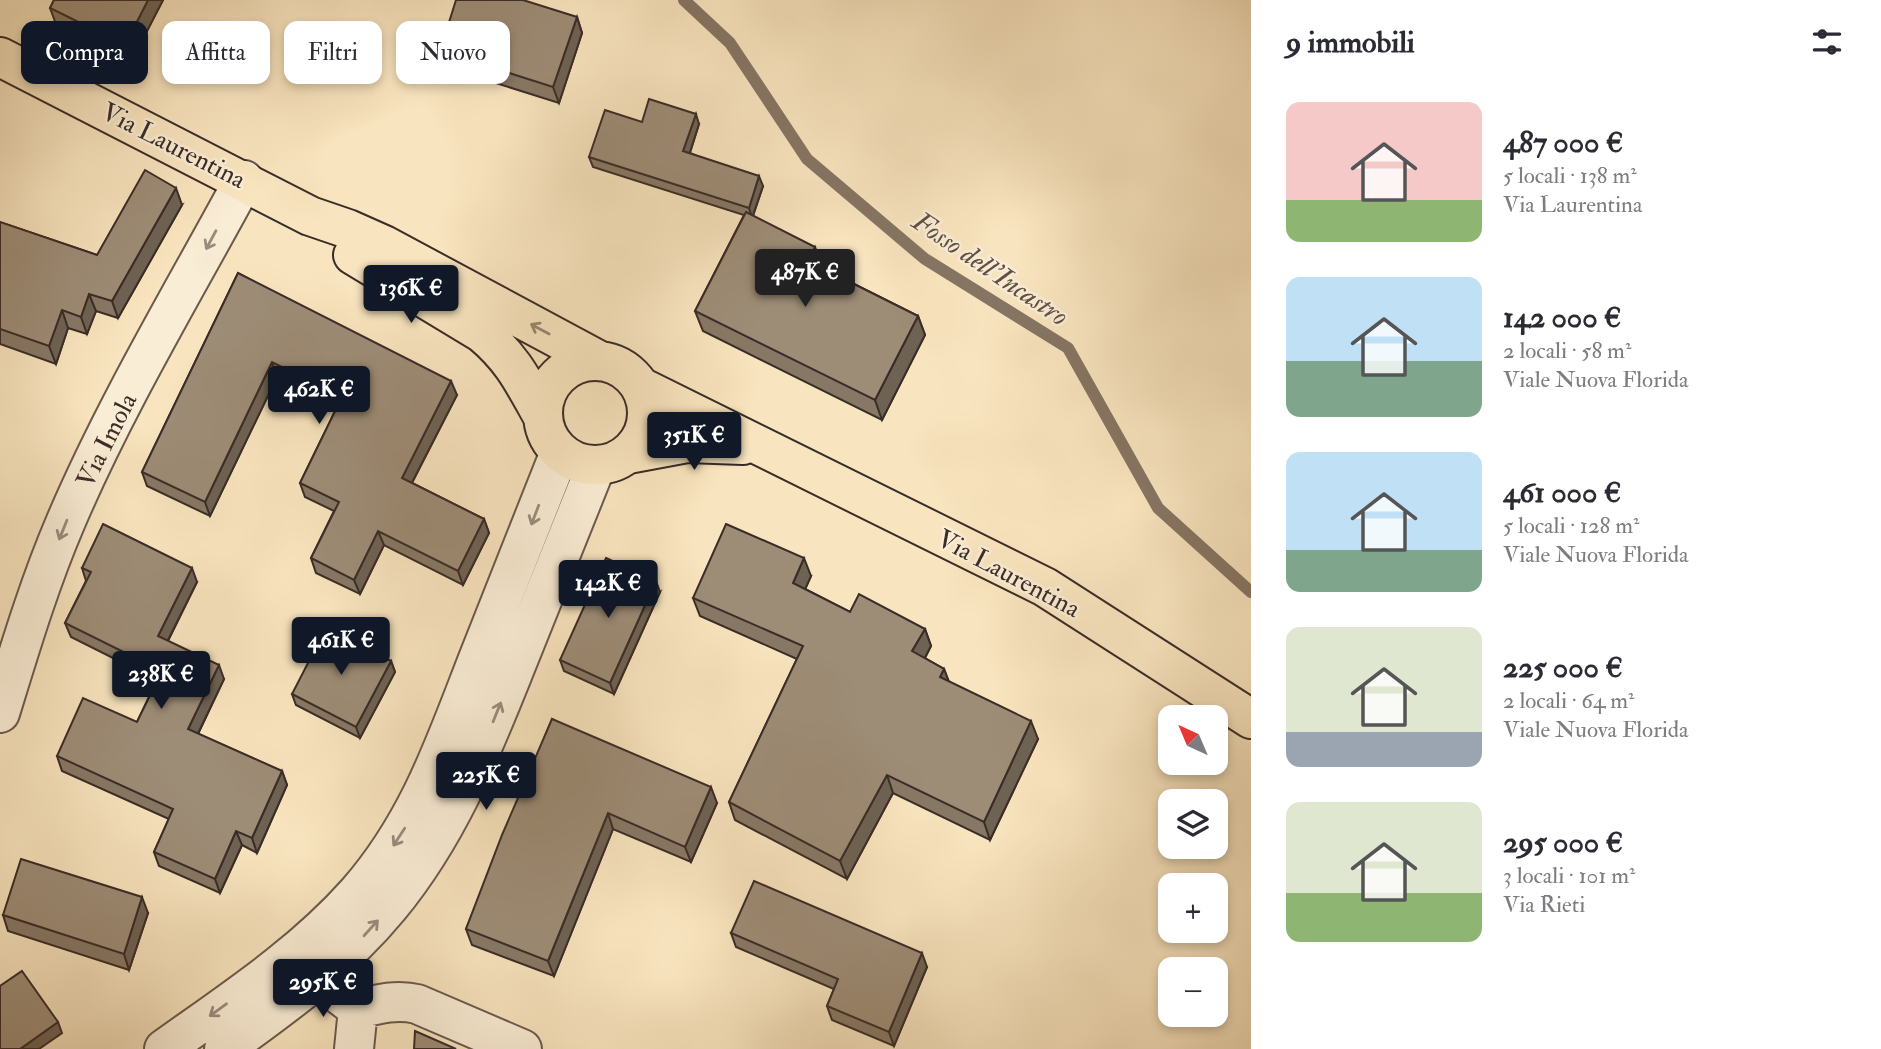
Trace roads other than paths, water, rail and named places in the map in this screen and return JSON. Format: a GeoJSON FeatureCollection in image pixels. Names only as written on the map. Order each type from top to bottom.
{"type":"FeatureCollection","features":[{"type":"Feature","properties":{"kind":"main road","name":"Via Laurentina"},"geometry":{"type":"LineString","coordinates":[[0,57],[310,216],[367,237],[600,361]]}},
{"type":"Feature","properties":{"kind":"main road","name":"Via Laurentina"},"geometry":{"type":"LineString","coordinates":[[310,216],[348,252],[482,333],[495,344],[508,356],[542,415]]}},
{"type":"Feature","properties":{"kind":"main road"},"geometry":{"type":"LineString","coordinates":[[600,361],[616,365],[630,374],[641,387],[647,401],[645,430],[638,443],[612,460],[570,460],[559,452],[551,441],[542,415],[545,397],[553,382],[566,370],[582,362],[600,361]]}},
{"type":"Feature","properties":{"kind":"main road","name":"Via Laurentina"},"geometry":{"type":"LineString","coordinates":[[641,387],[1045,587],[1251,719]]}},
{"type":"Feature","properties":{"kind":"main road","name":"Via Laurentina"},"geometry":{"type":"LineString","coordinates":[[612,460],[687,443],[757,446]]}},
{"type":"Feature","properties":{"kind":"street","name":"Via Imola"},"geometry":{"type":"LineString","coordinates":[[0,713],[34,603],[81,488],[112,423],[244,180]]}},
{"type":"Feature","properties":{"kind":"street"},"geometry":{"type":"LineString","coordinates":[[164,1049],[311,939],[356,894],[401,836],[433,776],[559,452]]}},
{"type":"Feature","properties":{"kind":"street"},"geometry":{"type":"LineString","coordinates":[[224,1049],[320,978],[357,943],[415,873],[452,814],[478,760],[612,460]]}},
{"type":"Feature","properties":{"kind":"street"},"geometry":{"type":"LineString","coordinates":[[320,978],[358,1009]]}},
{"type":"Feature","properties":{"kind":"street"},"geometry":{"type":"LineString","coordinates":[[358,1009],[405,1001],[522,1049]]}},
{"type":"Feature","properties":{"kind":"street"},"geometry":{"type":"LineString","coordinates":[[354,1049],[358,1009]]}},
{"type":"Feature","properties":{"kind":"waterway","name":"Fosso dell'Incastro"},"geometry":{"type":"LineString","coordinates":[[684,0],[730,43],[807,159],[925,259],[1068,348],[1158,508],[1251,592]]}}]}
